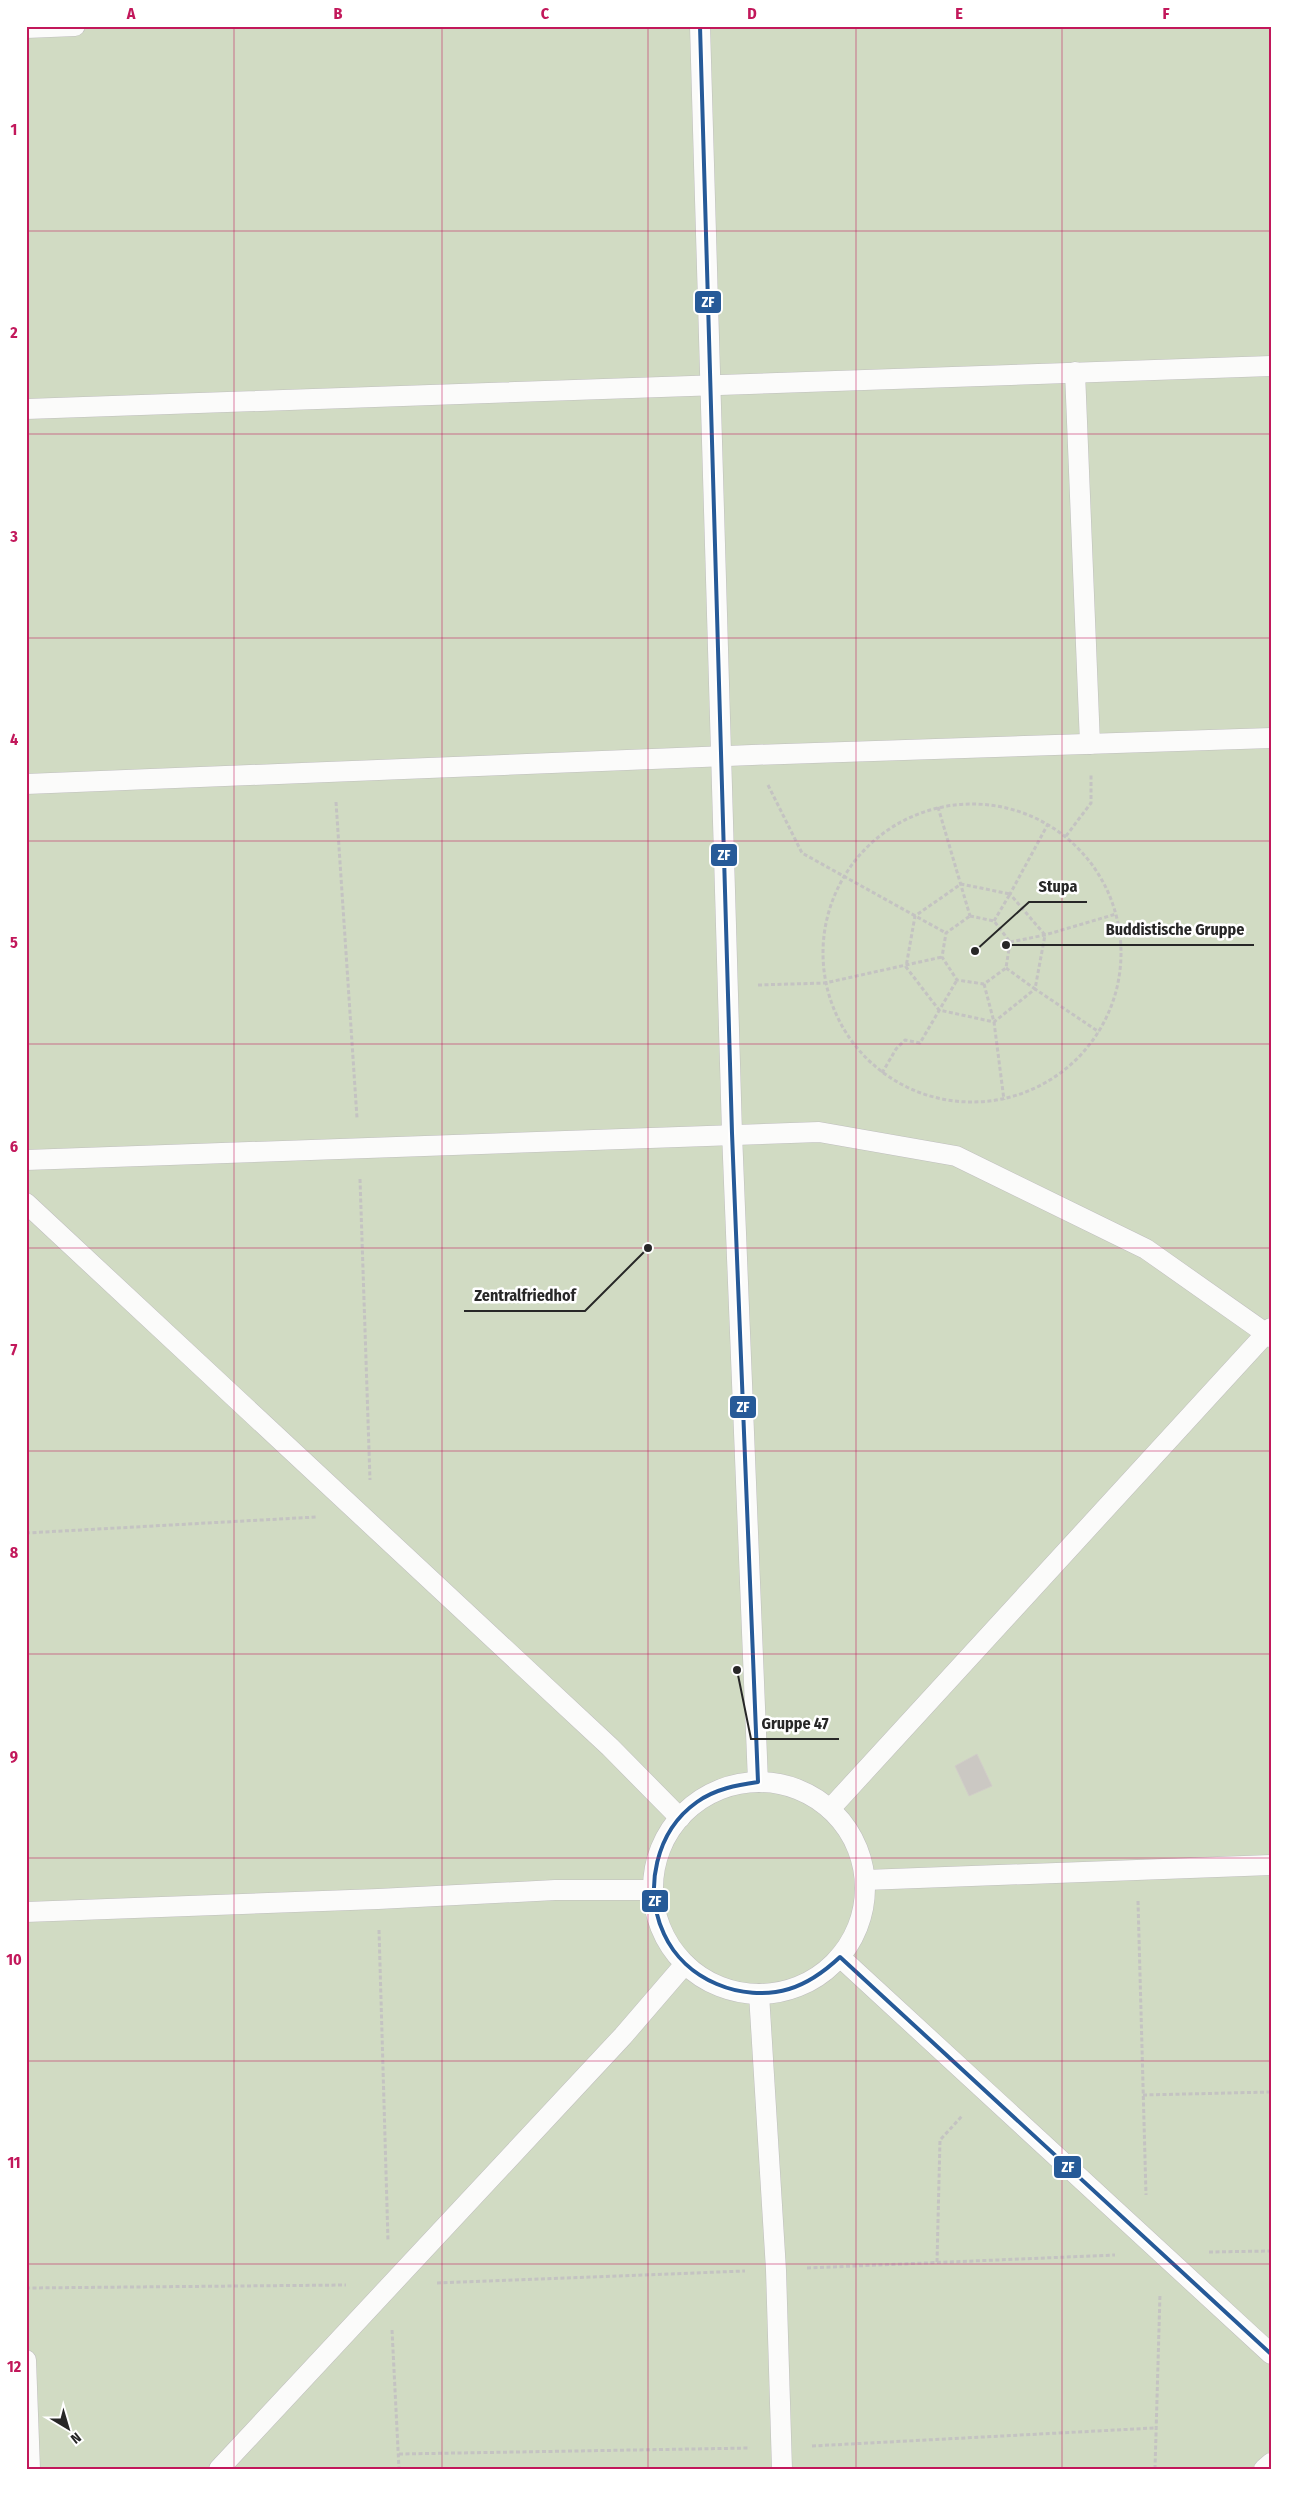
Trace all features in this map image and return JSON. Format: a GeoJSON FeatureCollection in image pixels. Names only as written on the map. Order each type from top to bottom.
{"type":"FeatureCollection","features":[{"type":"Feature","properties":{"kind":"lane"},"geometry":{"type":"LineString","coordinates":[[26,28],[75,26]]}},
{"type":"Feature","properties":{"kind":"lane"},"geometry":{"type":"LineString","coordinates":[[700,26],[732,1133],[758,1782]]}},
{"type":"Feature","properties":{"kind":"lane"},"geometry":{"type":"LineString","coordinates":[[26,409],[1271,366]]}},
{"type":"Feature","properties":{"kind":"lane"},"geometry":{"type":"LineString","coordinates":[[1076,372],[1090,744]]}},
{"type":"Feature","properties":{"kind":"lane"},"geometry":{"type":"LineString","coordinates":[[26,784],[721,756],[1271,738]]}},
{"type":"Feature","properties":{"kind":"lane"},"geometry":{"type":"LineString","coordinates":[[26,1160],[732,1133],[819,1132],[956,1156],[1146,1249],[1269,1332],[830,1809]]}},
{"type":"Feature","properties":{"kind":"lane"},"geometry":{"type":"LineString","coordinates":[[26,1203],[610,1748],[680,1818]]}},
{"type":"Feature","properties":{"kind":"lane"},"geometry":{"type":"LineString","coordinates":[[758,1782],[797,1789],[830,1809],[844,1824],[854,1842],[862,1860],[864,1880],[864,1901],[860,1921],[852,1940],[840,1957],[823,1973],[803,1984],[782,1991],[759,1994],[732,1990],[707,1981],[685,1964],[668,1942],[657,1917],[653,1890],[656,1864],[665,1839],[680,1818],[696,1803],[715,1792],[736,1785],[758,1782]]}},
{"type":"Feature","properties":{"kind":"lane"},"geometry":{"type":"LineString","coordinates":[[864,1880],[1271,1865]]}},
{"type":"Feature","properties":{"kind":"lane"},"geometry":{"type":"LineString","coordinates":[[26,1912],[378,1899],[555,1890],[653,1890]]}},
{"type":"Feature","properties":{"kind":"lane"},"geometry":{"type":"LineString","coordinates":[[840,1957],[1271,2354]]}},
{"type":"Feature","properties":{"kind":"lane"},"geometry":{"type":"LineString","coordinates":[[219,2469],[623,2036],[685,1964]]}},
{"type":"Feature","properties":{"kind":"lane"},"geometry":{"type":"LineString","coordinates":[[759,1994],[776,2270],[782,2469]]}},
{"type":"Feature","properties":{"kind":"lane"},"geometry":{"type":"LineString","coordinates":[[26,2360],[30,2469]]}},
{"type":"Feature","properties":{"kind":"lane"},"geometry":{"type":"LineString","coordinates":[[1264,2469],[1271,2463]]}},
{"type":"Feature","properties":{"kind":"path"},"geometry":{"type":"LineString","coordinates":[[1066,836],[1091,803],[1090,744]]}},
{"type":"Feature","properties":{"kind":"path"},"geometry":{"type":"LineString","coordinates":[[752,755],[802,853],[946,933]]}},
{"type":"Feature","properties":{"kind":"path"},"geometry":{"type":"LineString","coordinates":[[26,1533],[362,1515],[370,1491],[359,1147],[334,772]]}},
{"type":"Feature","properties":{"kind":"path"},"geometry":{"type":"LineString","coordinates":[[976,804],[1014,809],[1048,824],[1066,836],[1088,858],[1105,885],[1116,914],[1122,954],[1116,995],[1099,1032],[1074,1063],[1041,1086],[1004,1100],[962,1103],[920,1094],[882,1074],[851,1041],[836,1017],[825,983],[822,947],[828,910],[844,877],[868,845],[901,822],[938,807],[976,804]]}},
{"type":"Feature","properties":{"kind":"path"},"geometry":{"type":"LineString","coordinates":[[938,807],[970,916]]}},
{"type":"Feature","properties":{"kind":"path"},"geometry":{"type":"LineString","coordinates":[[994,921],[1048,824]]}},
{"type":"Feature","properties":{"kind":"path"},"geometry":{"type":"LineString","coordinates":[[994,1022],[939,1010],[906,967],[915,916],[961,884],[1010,894],[1045,935]]}},
{"type":"Feature","properties":{"kind":"path"},"geometry":{"type":"LineString","coordinates":[[1010,942],[1045,935],[1116,914]]}},
{"type":"Feature","properties":{"kind":"path"},"geometry":{"type":"LineString","coordinates":[[970,916],[994,921],[1010,942],[1006,968],[984,984],[957,980],[942,957],[946,933],[970,916]]}},
{"type":"Feature","properties":{"kind":"path"},"geometry":{"type":"LineString","coordinates":[[994,1022],[1035,989],[1045,935]]}},
{"type":"Feature","properties":{"kind":"path"},"geometry":{"type":"LineString","coordinates":[[728,986],[825,983],[906,967],[942,957]]}},
{"type":"Feature","properties":{"kind":"path"},"geometry":{"type":"LineString","coordinates":[[1006,968],[1099,1032]]}},
{"type":"Feature","properties":{"kind":"path"},"geometry":{"type":"LineString","coordinates":[[882,1074],[896,1049],[906,1040],[920,1042],[957,980]]}},
{"type":"Feature","properties":{"kind":"path"},"geometry":{"type":"LineString","coordinates":[[984,984],[994,1022],[1004,1100]]}},
{"type":"Feature","properties":{"kind":"path"},"geometry":{"type":"LineString","coordinates":[[1137,1870],[1143,2095],[1154,2247],[1155,2469]]}},
{"type":"Feature","properties":{"kind":"path"},"geometry":{"type":"LineString","coordinates":[[378,1899],[390,2285],[399,2469]]}},
{"type":"Feature","properties":{"kind":"path"},"geometry":{"type":"LineString","coordinates":[[937,2262],[940,2140],[986,2091]]}},
{"type":"Feature","properties":{"kind":"path"},"geometry":{"type":"LineString","coordinates":[[1143,2095],[1271,2092]]}},
{"type":"Feature","properties":{"kind":"path"},"geometry":{"type":"LineString","coordinates":[[26,2288],[390,2285],[937,2262],[1154,2247],[1271,2251]]}},
{"type":"Feature","properties":{"kind":"green space"},"geometry":{"type":"Polygon","coordinates":[[[26,26],[1271,26],[1271,2469],[26,2469],[26,26]]]}},
{"type":"Feature","properties":{"kind":"building"},"geometry":{"type":"Polygon","coordinates":[[[977,1754],[992,1786],[969,1796],[955,1766],[977,1754]]]}},
{"type":"Feature","properties":{"kind":"transit line","name":"ZF"},"geometry":{"type":"LineString","coordinates":[[700,26],[732,1133],[758,1782],[726,1788],[711,1794],[697,1802],[683,1814],[663,1845],[657,1862],[654,1880],[658,1917],[664,1934],[673,1950],[686,1964],[700,1975],[734,1990],[771,1993],[789,1989],[816,1976],[840,1957],[1271,2354]]}},
{"type":"Feature","properties":{"kind":"place","name":"Buddistische Gruppe"},"geometry":{"type":"Point","coordinates":[1006,945]}},
{"type":"Feature","properties":{"kind":"place","name":"Stupa"},"geometry":{"type":"Point","coordinates":[975,951]}},
{"type":"Feature","properties":{"kind":"place","name":"Zentralfriedhof"},"geometry":{"type":"Point","coordinates":[648,1248]}},
{"type":"Feature","properties":{"kind":"place","name":"Gruppe 47"},"geometry":{"type":"Point","coordinates":[737,1670]}}]}
